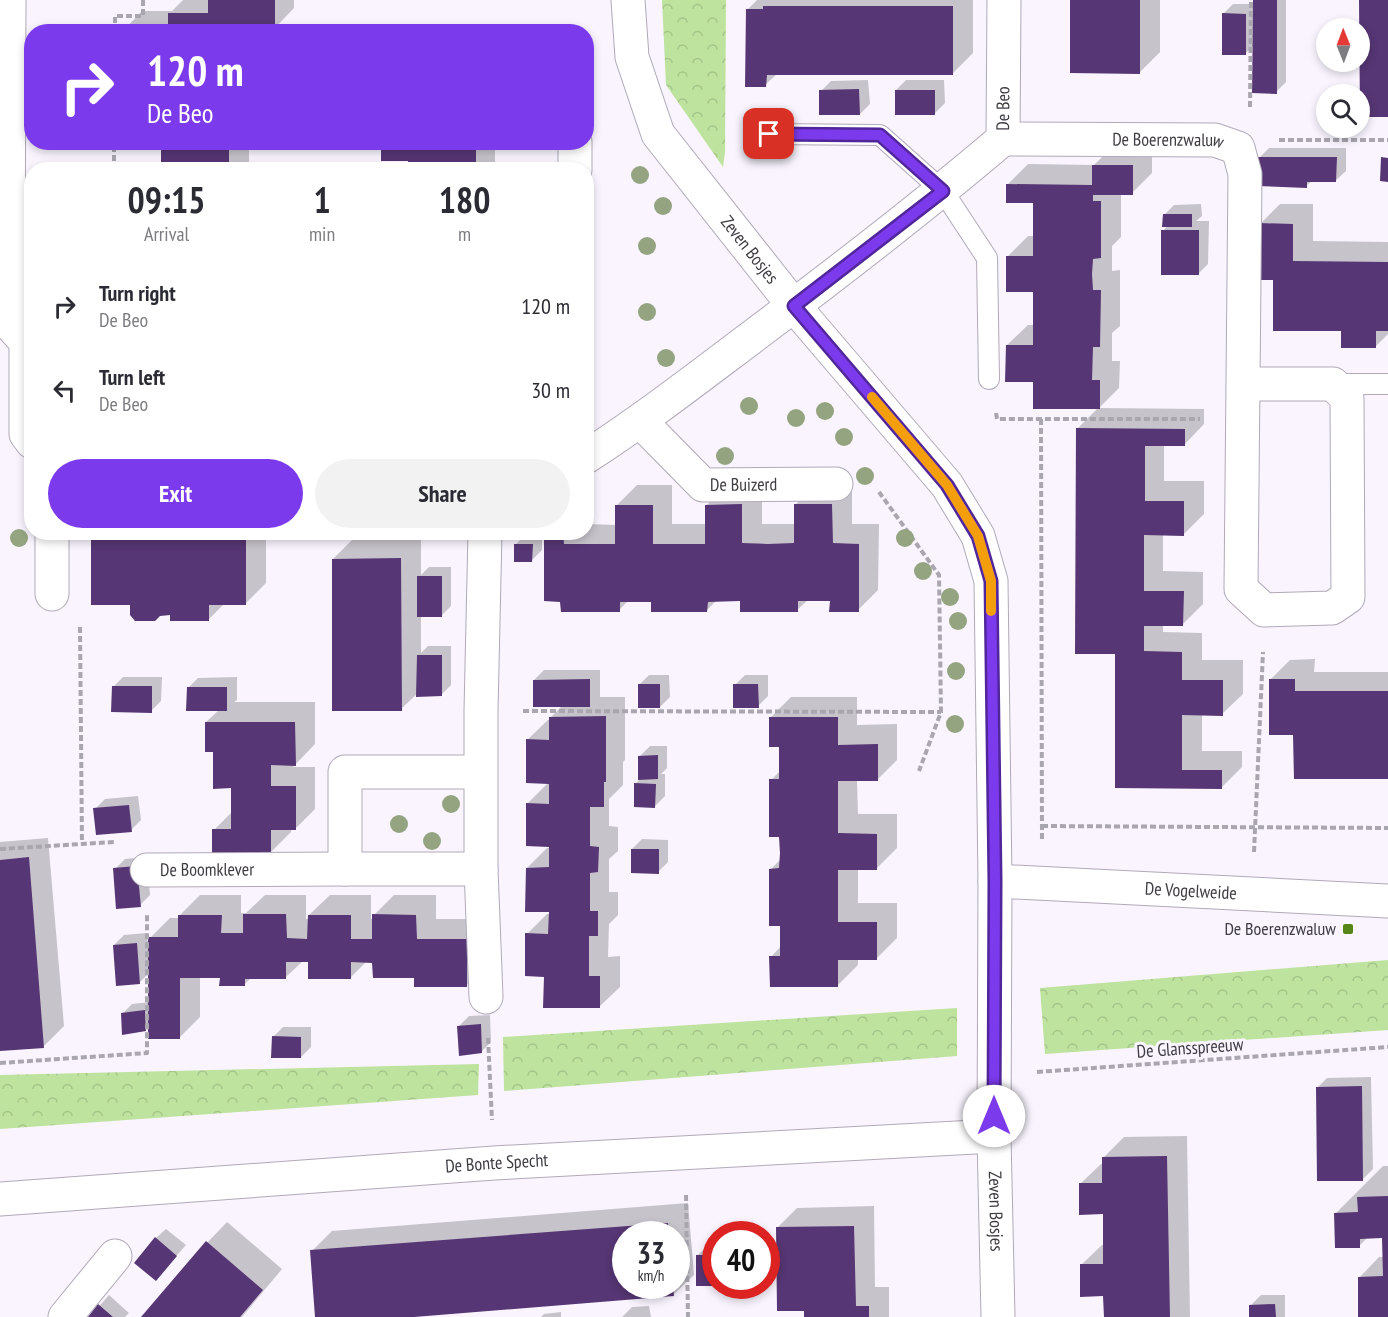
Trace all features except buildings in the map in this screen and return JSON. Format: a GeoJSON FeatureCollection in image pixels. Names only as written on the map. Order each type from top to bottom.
{"type":"FeatureCollection","features":[{"type":"Feature","properties":{"kind":"street"},"geometry":{"type":"LineString","coordinates":[[9,0],[8,321],[24,340]]}},
{"type":"Feature","properties":{"kind":"street","name":"Zeven Bosjes"},"geometry":{"type":"LineString","coordinates":[[628,0],[632,57],[658,134],[794,306],[947,485],[978,536],[991,581],[995,881],[994,1136],[998,1317]]}},
{"type":"Feature","properties":{"kind":"street","name":"De Beo"},"geometry":{"type":"LineString","coordinates":[[794,306],[943,191],[1003,139],[1004,0]]}},
{"type":"Feature","properties":{"kind":"street","name":"De Boerenzwaluw"},"geometry":{"type":"LineString","coordinates":[[1003,139],[1215,140],[1244,146],[1241,589],[1264,610]]}},
{"type":"Feature","properties":{"kind":"street"},"geometry":{"type":"LineString","coordinates":[[594,452],[641,422],[794,306]]}},
{"type":"Feature","properties":{"kind":"street"},"geometry":{"type":"LineString","coordinates":[[1244,384],[1333,384],[1347,398],[1348,597],[1332,608],[1264,610]]}},
{"type":"Feature","properties":{"kind":"street","name":"De Buizerd"},"geometry":{"type":"LineString","coordinates":[[641,422],[703,485],[836,484]]}},
{"type":"Feature","properties":{"kind":"street"},"geometry":{"type":"LineString","coordinates":[[52,540],[52,594]]}},
{"type":"Feature","properties":{"kind":"street"},"geometry":{"type":"LineString","coordinates":[[485,540],[481,711],[481,869],[486,997]]}},
{"type":"Feature","properties":{"kind":"street"},"geometry":{"type":"LineString","coordinates":[[345,869],[345,772],[481,772]]}},
{"type":"Feature","properties":{"kind":"street","name":"De Boomklever"},"geometry":{"type":"LineString","coordinates":[[147,870],[481,869]]}},
{"type":"Feature","properties":{"kind":"street","name":"De Vogelweide"},"geometry":{"type":"LineString","coordinates":[[995,881],[1388,901]]}},
{"type":"Feature","properties":{"kind":"street","name":"De Bonte Specht"},"geometry":{"type":"LineString","coordinates":[[0,1199],[494,1163],[994,1136]]}},
{"type":"Feature","properties":{"kind":"street"},"geometry":{"type":"LineString","coordinates":[[65,1317],[116,1256]]}},
{"type":"Feature","properties":{"kind":"lane"},"geometry":{"type":"LineString","coordinates":[[769,134],[880,135],[943,191],[987,258],[989,379]]}},
{"type":"Feature","properties":{"kind":"lane"},"geometry":{"type":"LineString","coordinates":[[1333,384],[1388,384]]}},
{"type":"Feature","properties":{"kind":"path"},"geometry":{"type":"LineString","coordinates":[[115,24],[115,16],[143,16],[143,0]]}},
{"type":"Feature","properties":{"kind":"path"},"geometry":{"type":"LineString","coordinates":[[1251,0],[1244,146],[1260,140],[1388,140]]}},
{"type":"Feature","properties":{"kind":"path"},"geometry":{"type":"LineString","coordinates":[[989,379],[997,419],[1243,419]]}},
{"type":"Feature","properties":{"kind":"path"},"geometry":{"type":"LineString","coordinates":[[1041,419],[1042,882]]}},
{"type":"Feature","properties":{"kind":"path"},"geometry":{"type":"LineString","coordinates":[[836,484],[874,485],[939,576],[941,712],[919,771]]}},
{"type":"Feature","properties":{"kind":"path"},"geometry":{"type":"LineString","coordinates":[[52,594],[80,622],[82,843]]}},
{"type":"Feature","properties":{"kind":"path"},"geometry":{"type":"LineString","coordinates":[[1254,893],[1264,610]]}},
{"type":"Feature","properties":{"kind":"path"},"geometry":{"type":"LineString","coordinates":[[481,711],[941,712]]}},
{"type":"Feature","properties":{"kind":"path"},"geometry":{"type":"LineString","coordinates":[[1042,826],[1388,828]]}},
{"type":"Feature","properties":{"kind":"path","name":"De Boomklever"},"geometry":{"type":"LineString","coordinates":[[0,849],[118,842],[136,854],[147,870]]}},
{"type":"Feature","properties":{"kind":"path"},"geometry":{"type":"LineString","coordinates":[[0,1063],[147,1053],[147,870]]}},
{"type":"Feature","properties":{"kind":"path"},"geometry":{"type":"LineString","coordinates":[[486,997],[494,1163]]}},
{"type":"Feature","properties":{"kind":"path","name":"De Glansspreeuw"},"geometry":{"type":"LineString","coordinates":[[994,1075],[1388,1047]]}},
{"type":"Feature","properties":{"kind":"path"},"geometry":{"type":"LineString","coordinates":[[685,1154],[688,1317]]}},
{"type":"Feature","properties":{"kind":"green space"},"geometry":{"type":"Polygon","coordinates":[[[662,0],[726,0],[723,167],[666,85],[662,0]]]}},
{"type":"Feature","properties":{"kind":"green space"},"geometry":{"type":"Polygon","coordinates":[[[1388,960],[1388,1030],[1045,1054],[1040,988],[1388,960]]]}},
{"type":"Feature","properties":{"kind":"green space"},"geometry":{"type":"Polygon","coordinates":[[[957,1008],[957,1056],[504,1091],[503,1037],[957,1008]]]}},
{"type":"Feature","properties":{"kind":"green space"},"geometry":{"type":"Polygon","coordinates":[[[479,1064],[478,1095],[0,1129],[0,1075],[479,1064]]]}},
{"type":"Feature","properties":{"kind":"slow traffic"},"geometry":{"type":"LineString","coordinates":[[872,397],[947,485],[978,536],[991,581],[991,611]]}},
{"type":"Feature","properties":{"kind":"place","name":"De Boerenzwaluw"},"geometry":{"type":"Point","coordinates":[1348,929]}},
{"type":"Feature","properties":{"kind":"route"},"geometry":{"type":"LineString","coordinates":[[769,134],[880,135],[943,191],[794,306],[947,485],[978,536],[991,581],[995,881],[994,1116]]}}]}
